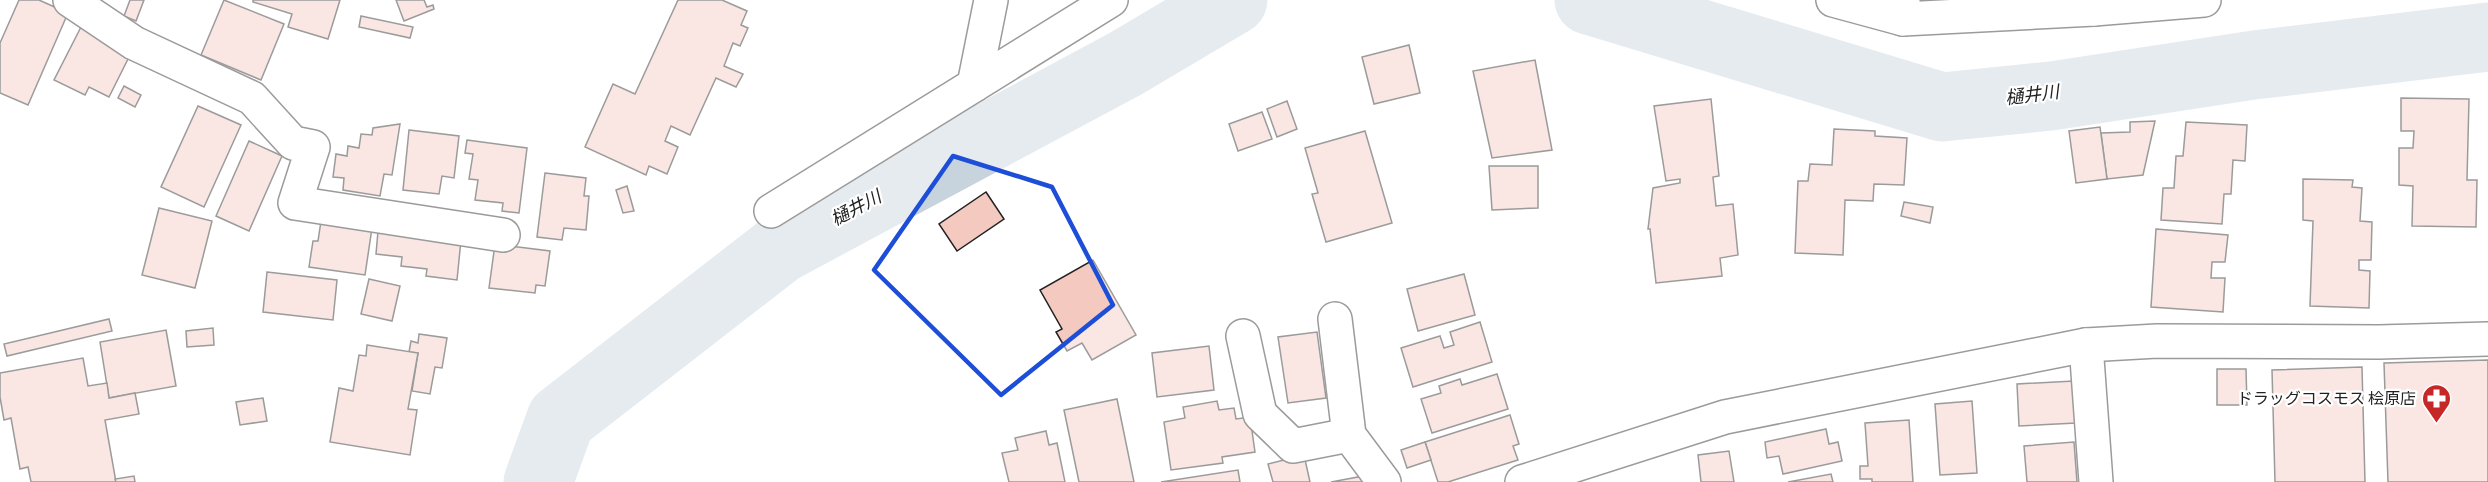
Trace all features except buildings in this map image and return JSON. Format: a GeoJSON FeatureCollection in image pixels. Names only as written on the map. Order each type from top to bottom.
{"type":"FeatureCollection","features":[{"type":"Feature","properties":{"kind":"street"},"geometry":{"type":"LineString","coordinates":[[70,0],[134,43],[252,98],[293,143],[313,147],[294,203],[502,235]]}},
{"type":"Feature","properties":{"kind":"street"},"geometry":{"type":"LineString","coordinates":[[975,85],[991,0]]}},
{"type":"Feature","properties":{"kind":"street"},"geometry":{"type":"LineString","coordinates":[[1833,0],[1903,10],[2204,0]]}},
{"type":"Feature","properties":{"kind":"street"},"geometry":{"type":"LineString","coordinates":[[771,211],[975,85],[1096,5]]}},
{"type":"Feature","properties":{"kind":"street"},"geometry":{"type":"LineString","coordinates":[[1335,319],[1349,435],[1384,482]]}},
{"type":"Feature","properties":{"kind":"street"},"geometry":{"type":"LineString","coordinates":[[1243,336],[1260,414],[1293,446],[1349,435]]}},
{"type":"Feature","properties":{"kind":"street"},"geometry":{"type":"LineString","coordinates":[[1522,482],[1725,417],[2086,345],[2157,342],[2379,342],[2488,339]]}},
{"type":"Feature","properties":{"kind":"street"},"geometry":{"type":"LineString","coordinates":[[2086,345],[2096,482]]}},
{"type":"Feature","properties":{"kind":"highlighted area"},"geometry":{"type":"Polygon","coordinates":[[[953,156],[1052,187],[1113,305],[1001,395],[874,270],[953,156]]]}},
{"type":"Feature","properties":{"kind":"waterway","name":"樋井川"},"geometry":{"type":"LineString","coordinates":[[538,482],[561,419],[780,249],[1125,64],[1233,0]]}},
{"type":"Feature","properties":{"kind":"waterway","name":"樋井川"},"geometry":{"type":"LineString","coordinates":[[1589,0],[1942,107],[2051,96],[2254,65],[2488,37]]}},
{"type":"Feature","properties":{"kind":"place","name":"ドラッグコスモス 桧原店"},"geometry":{"type":"Point","coordinates":[2437,424]}}]}
